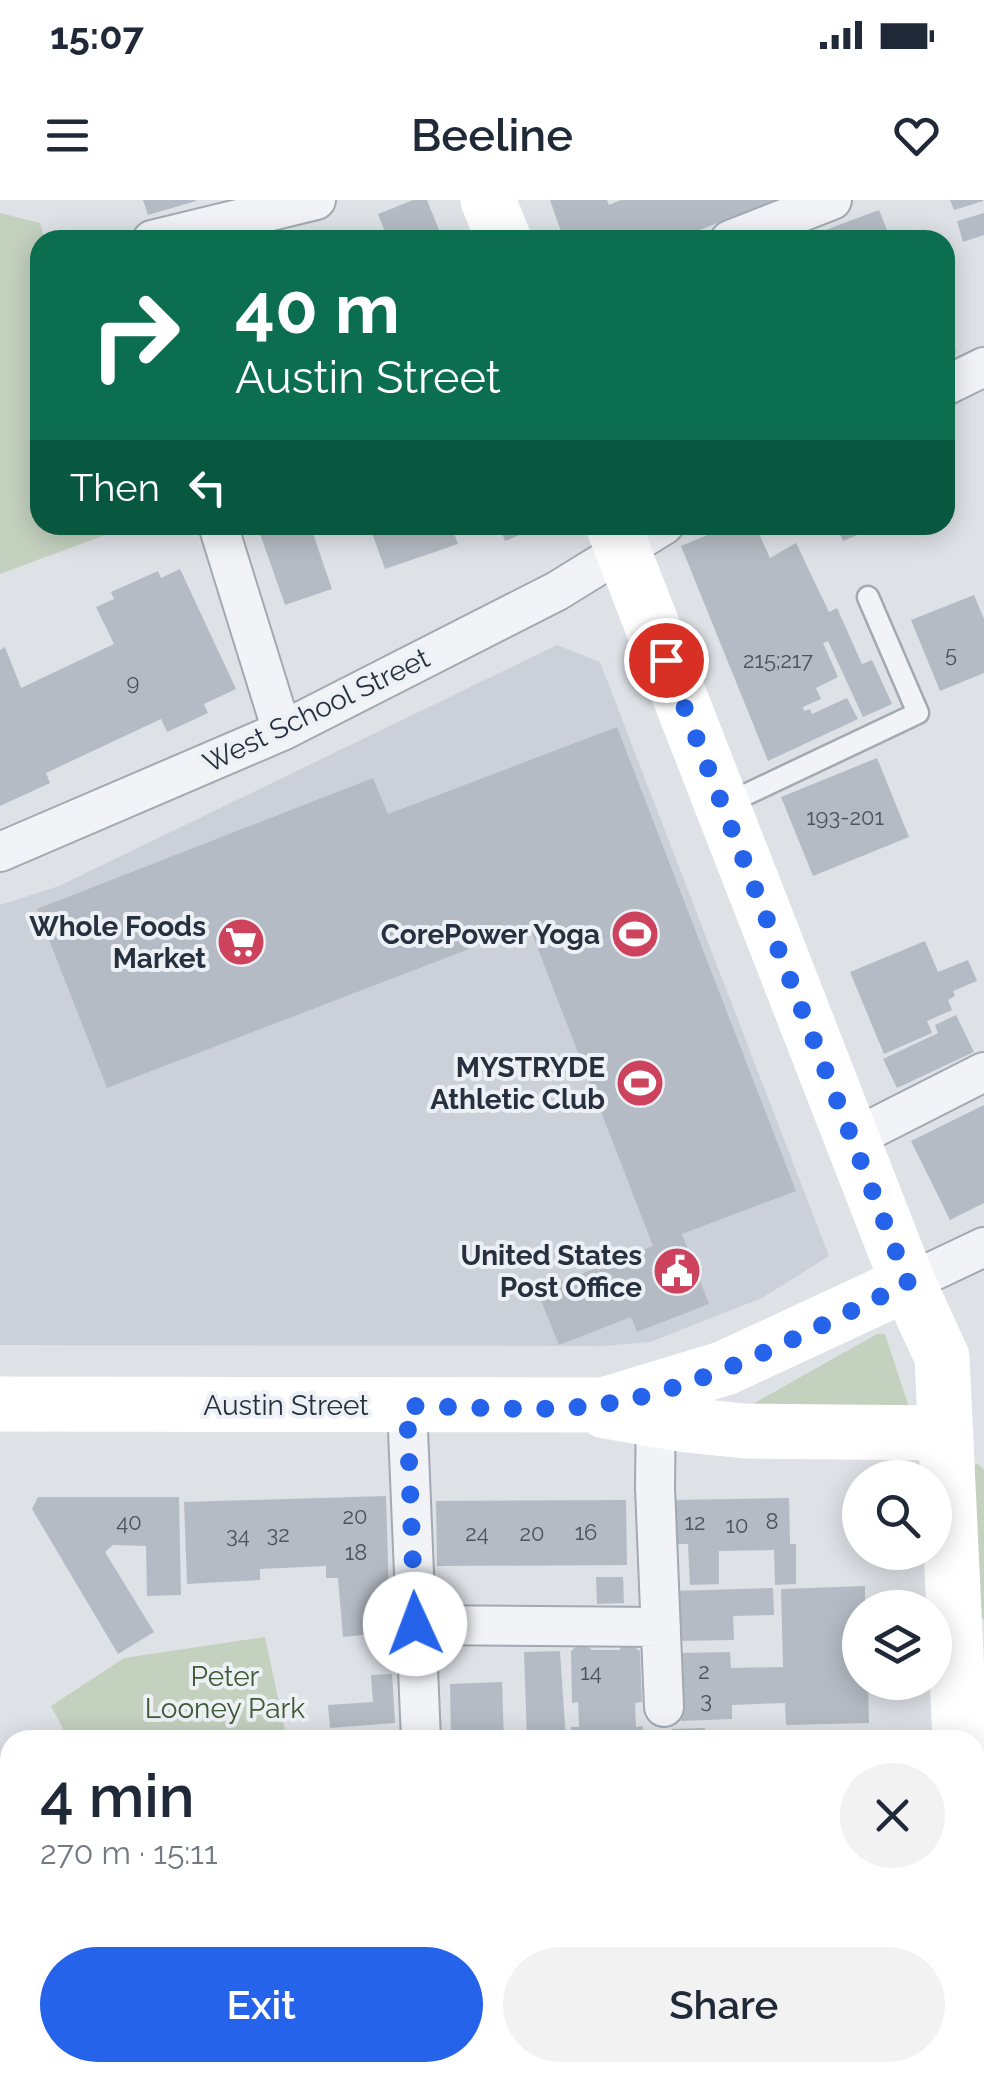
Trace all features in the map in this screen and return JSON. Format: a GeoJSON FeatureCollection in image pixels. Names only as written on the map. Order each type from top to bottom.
{"type":"FeatureCollection","features":[{"type":"Feature","properties":{"kind":"main road"},"geometry":{"type":"LineString","coordinates":[[488,200],[500,230]]}},
{"type":"Feature","properties":{"kind":"main road"},"geometry":{"type":"LineString","coordinates":[[634,535],[722,806],[908,1283],[942,1357],[965,1424],[960,1730]]}},
{"type":"Feature","properties":{"kind":"main road","name":"Austin Street"},"geometry":{"type":"LineString","coordinates":[[0,1404],[656,1406],[908,1283]]}},
{"type":"Feature","properties":{"kind":"main road"},"geometry":{"type":"LineString","coordinates":[[656,1406],[745,1431],[965,1424]]}},
{"type":"Feature","properties":{"kind":"street"},"geometry":{"type":"LineString","coordinates":[[193,230],[316,200]]}},
{"type":"Feature","properties":{"kind":"street"},"geometry":{"type":"LineString","coordinates":[[756,230],[832,200]]}},
{"type":"Feature","properties":{"kind":"street"},"geometry":{"type":"LineString","coordinates":[[955,381],[984,367]]}},
{"type":"Feature","properties":{"kind":"street"},"geometry":{"type":"LineString","coordinates":[[221,535],[282,731]]}},
{"type":"Feature","properties":{"kind":"street","name":"West School Street"},"geometry":{"type":"LineString","coordinates":[[0,852],[282,731],[557,592],[633,535]]}},
{"type":"Feature","properties":{"kind":"street"},"geometry":{"type":"LineString","coordinates":[[852,1139],[984,1072]]}},
{"type":"Feature","properties":{"kind":"street"},"geometry":{"type":"LineString","coordinates":[[908,1283],[984,1247]]}},
{"type":"Feature","properties":{"kind":"street"},"geometry":{"type":"LineString","coordinates":[[407,1406],[420,1730]]}},
{"type":"Feature","properties":{"kind":"street"},"geometry":{"type":"LineString","coordinates":[[656,1406],[655,1488],[664,1706]]}},
{"type":"Feature","properties":{"kind":"street"},"geometry":{"type":"LineString","coordinates":[[415,1624],[660,1627]]}},
{"type":"Feature","properties":{"kind":"lane"},"geometry":{"type":"LineString","coordinates":[[722,806],[918,712],[868,597]]}},
{"type":"Feature","properties":{"kind":"shaded area"},"geometry":{"type":"Polygon","coordinates":[[[557,645],[600,662],[829,1256],[762,1298],[650,1342],[602,1346],[0,1345],[0,905],[59,886],[557,645]]]}},
{"type":"Feature","properties":{"kind":"green space"},"geometry":{"type":"Polygon","coordinates":[[[0,213],[40,223],[42,230],[30,230],[30,535],[105,535],[0,574],[0,213]]]}},
{"type":"Feature","properties":{"kind":"green space"},"geometry":{"type":"Polygon","coordinates":[[[877,1334],[885,1334],[909,1407],[749,1406],[877,1334]]]}},
{"type":"Feature","properties":{"kind":"green space"},"geometry":{"type":"Polygon","coordinates":[[[977,1463],[984,1470],[984,1620],[979,1615],[973,1469],[977,1463]]]}},
{"type":"Feature","properties":{"kind":"green space","name":"Peter Looney Park"},"geometry":{"type":"Polygon","coordinates":[[[265,1637],[285,1730],[64,1730],[51,1706],[124,1658],[265,1637]]]}},
{"type":"Feature","properties":{"kind":"building"},"geometry":{"type":"Polygon","coordinates":[[[143,200],[196,200],[196,201],[148,215],[143,200]]]}},
{"type":"Feature","properties":{"kind":"building"},"geometry":{"type":"Polygon","coordinates":[[[413,200],[427,200],[439,230],[384,230],[378,214],[413,200]]]}},
{"type":"Feature","properties":{"kind":"building"},"geometry":{"type":"Polygon","coordinates":[[[550,200],[607,200],[609,205],[621,200],[776,200],[700,230],[560,230],[550,200]]]}},
{"type":"Feature","properties":{"kind":"building"},"geometry":{"type":"Polygon","coordinates":[[[950,200],[983,200],[983,201],[954,210],[950,200]]]}},
{"type":"Feature","properties":{"kind":"building"},"geometry":{"type":"Polygon","coordinates":[[[879,210],[887,230],[826,230],[879,210]]]}},
{"type":"Feature","properties":{"kind":"building"},"geometry":{"type":"Polygon","coordinates":[[[984,213],[984,235],[963,242],[957,221],[984,213]]]}},
{"type":"Feature","properties":{"kind":"building"},"geometry":{"type":"Polygon","coordinates":[[[260,535],[313,535],[332,589],[285,605],[260,535]]]}},
{"type":"Feature","properties":{"kind":"building"},"geometry":{"type":"Polygon","coordinates":[[[373,535],[455,535],[458,544],[385,569],[373,535]]]}},
{"type":"Feature","properties":{"kind":"building"},"geometry":{"type":"Polygon","coordinates":[[[708,535],[760,535],[770,558],[796,543],[829,612],[837,608],[862,664],[872,660],[892,704],[863,717],[828,641],[823,643],[838,677],[816,688],[821,699],[803,707],[804,711],[810,709],[812,714],[847,698],[858,719],[768,761],[681,546],[708,535]]]}},
{"type":"Feature","properties":{"kind":"building"},"geometry":{"type":"Polygon","coordinates":[[[180,569],[236,689],[204,704],[208,713],[167,732],[161,719],[46,773],[50,783],[0,806],[0,650],[5,647],[21,688],[114,644],[96,607],[114,599],[111,592],[158,571],[161,578],[180,569]]]}},
{"type":"Feature","properties":{"kind":"building"},"geometry":{"type":"Polygon","coordinates":[[[974,595],[984,619],[984,673],[940,691],[911,620],[974,595]]]}},
{"type":"Feature","properties":{"kind":"building"},"geometry":{"type":"Polygon","coordinates":[[[617,727],[796,1191],[682,1234],[709,1304],[637,1332],[631,1317],[559,1345],[537,1291],[653,1246],[529,926],[107,1088],[37,909],[373,778],[388,814],[617,727]]]}},
{"type":"Feature","properties":{"kind":"building"},"geometry":{"type":"Polygon","coordinates":[[[877,758],[909,837],[813,876],[781,797],[877,758]]]}},
{"type":"Feature","properties":{"kind":"building"},"geometry":{"type":"Polygon","coordinates":[[[925,941],[938,972],[968,960],[977,981],[953,991],[955,996],[948,1000],[952,1010],[927,1021],[932,1033],[884,1054],[850,972],[925,941]]]}},
{"type":"Feature","properties":{"kind":"building"},"geometry":{"type":"Polygon","coordinates":[[[956,1015],[974,1052],[897,1088],[883,1059],[938,1033],[935,1025],[956,1015]]]}},
{"type":"Feature","properties":{"kind":"building"},"geometry":{"type":"Polygon","coordinates":[[[984,1105],[984,1203],[950,1220],[911,1141],[984,1105]]]}},
{"type":"Feature","properties":{"kind":"building"},"geometry":{"type":"Polygon","coordinates":[[[386,1496],[390,1632],[343,1637],[338,1578],[326,1578],[326,1566],[260,1569],[260,1580],[187,1584],[184,1502],[386,1496]]]}},
{"type":"Feature","properties":{"kind":"building"},"geometry":{"type":"Polygon","coordinates":[[[38,1497],[179,1497],[181,1595],[147,1596],[146,1546],[113,1545],[105,1552],[154,1632],[118,1654],[32,1509],[38,1497]]]}},
{"type":"Feature","properties":{"kind":"building"},"geometry":{"type":"Polygon","coordinates":[[[789,1498],[790,1544],[796,1544],[796,1584],[775,1585],[774,1550],[719,1551],[719,1584],[690,1585],[688,1544],[672,1544],[671,1500],[789,1498]]]}},
{"type":"Feature","properties":{"kind":"building"},"geometry":{"type":"Polygon","coordinates":[[[626,1500],[627,1565],[437,1566],[436,1501],[626,1500]]]}},
{"type":"Feature","properties":{"kind":"building"},"geometry":{"type":"Polygon","coordinates":[[[596,1577],[623,1577],[624,1603],[597,1604],[596,1577]]]}},
{"type":"Feature","properties":{"kind":"building"},"geometry":{"type":"Polygon","coordinates":[[[865,1586],[865,1590],[842,1590],[842,1700],[868,1700],[869,1723],[786,1725],[785,1703],[732,1705],[732,1719],[681,1721],[679,1653],[730,1652],[731,1668],[783,1667],[781,1589],[865,1586]]]}},
{"type":"Feature","properties":{"kind":"building"},"geometry":{"type":"Polygon","coordinates":[[[773,1588],[774,1615],[733,1616],[734,1640],[674,1641],[673,1591],[773,1588]]]}},
{"type":"Feature","properties":{"kind":"building"},"geometry":{"type":"Polygon","coordinates":[[[624,1645],[640,1651],[642,1702],[635,1703],[636,1727],[643,1726],[643,1730],[571,1730],[579,1727],[578,1702],[572,1703],[571,1651],[577,1646],[619,1650],[624,1645]]]}},
{"type":"Feature","properties":{"kind":"building"},"geometry":{"type":"Polygon","coordinates":[[[560,1651],[565,1730],[527,1730],[524,1652],[560,1651]]]}},
{"type":"Feature","properties":{"kind":"building"},"geometry":{"type":"Polygon","coordinates":[[[392,1674],[395,1723],[330,1728],[328,1705],[373,1702],[371,1675],[392,1674]]]}},
{"type":"Feature","properties":{"kind":"building"},"geometry":{"type":"Polygon","coordinates":[[[502,1682],[504,1730],[451,1730],[450,1684],[502,1682]]]}},
{"type":"Feature","properties":{"kind":"place","name":"CorePower Yoga"},"geometry":{"type":"Point","coordinates":[635,934]}},
{"type":"Feature","properties":{"kind":"place","name":"Whole Foods Market"},"geometry":{"type":"Point","coordinates":[241,942]}},
{"type":"Feature","properties":{"kind":"place","name":"MYSTRYDE Athletic Club"},"geometry":{"type":"Point","coordinates":[640,1083]}},
{"type":"Feature","properties":{"kind":"place","name":"United States Post Office"},"geometry":{"type":"Point","coordinates":[677,1271]}},
{"type":"Feature","properties":{"kind":"route"},"geometry":{"type":"LineString","coordinates":[[415,1624],[407,1406],[612,1403],[744,1361],[908,1283],[666,660]]}}]}
